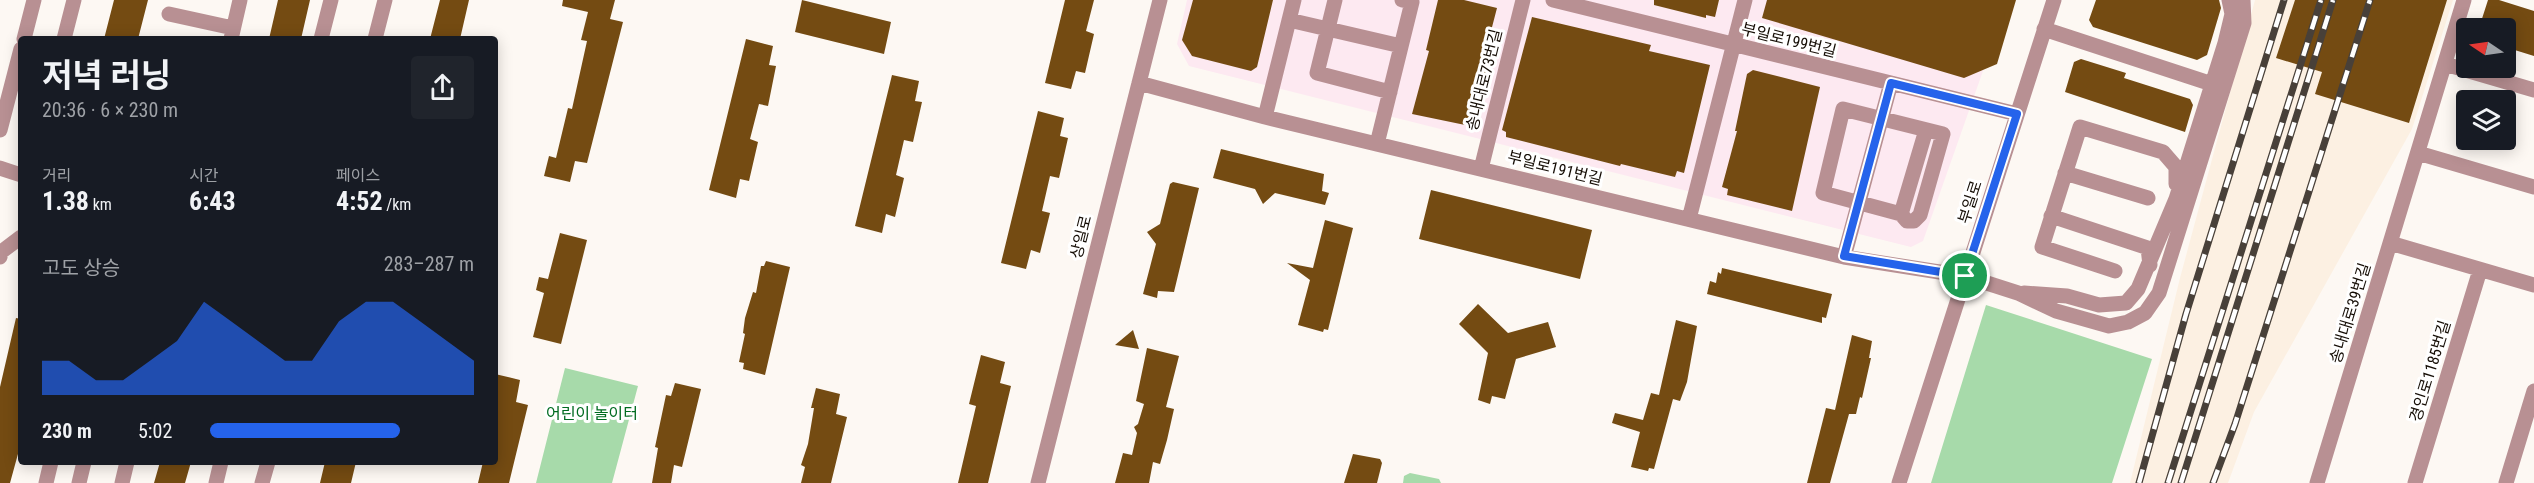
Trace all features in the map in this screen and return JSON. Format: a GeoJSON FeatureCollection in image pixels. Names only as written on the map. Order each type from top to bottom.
{"type":"FeatureCollection","features":[{"type":"Feature","properties":{"kind":"street"},"geometry":{"type":"LineString","coordinates":[[25,36],[34,0]]}},
{"type":"Feature","properties":{"kind":"street"},"geometry":{"type":"LineString","coordinates":[[65,36],[74,0]]}},
{"type":"Feature","properties":{"kind":"street"},"geometry":{"type":"LineString","coordinates":[[169,14],[232,33],[240,0]]}},
{"type":"Feature","properties":{"kind":"street"},"geometry":{"type":"LineString","coordinates":[[322,36],[331,0]]}},
{"type":"Feature","properties":{"kind":"street"},"geometry":{"type":"LineString","coordinates":[[376,36],[385,0]]}},
{"type":"Feature","properties":{"kind":"street","name":"상일로"},"geometry":{"type":"LineString","coordinates":[[1038,483],[1160,0]]}},
{"type":"Feature","properties":{"kind":"street"},"geometry":{"type":"LineString","coordinates":[[1265,117],[1294,0]]}},
{"type":"Feature","properties":{"kind":"street"},"geometry":{"type":"LineString","coordinates":[[1335,0],[1317,73],[1390,92]]}},
{"type":"Feature","properties":{"kind":"street"},"geometry":{"type":"LineString","coordinates":[[1377,144],[1412,2],[1402,0]]}},
{"type":"Feature","properties":{"kind":"street","name":"송내대로73번길"},"geometry":{"type":"LineString","coordinates":[[1481,169],[1523,0]]}},
{"type":"Feature","properties":{"kind":"street","name":"부일로199번길"},"geometry":{"type":"LineString","coordinates":[[1553,0],[1593,5],[1734,45],[2017,114]]}},
{"type":"Feature","properties":{"kind":"street"},"geometry":{"type":"LineString","coordinates":[[1689,219],[1745,0]]}},
{"type":"Feature","properties":{"kind":"street","name":"부일로"},"geometry":{"type":"LineString","coordinates":[[1899,483],[2054,0]]}},
{"type":"Feature","properties":{"kind":"street"},"geometry":{"type":"LineString","coordinates":[[2018,293],[2056,312],[2109,326],[2128,322],[2145,313],[2159,292],[2244,23],[2243,0]]}},
{"type":"Feature","properties":{"kind":"street","name":"송내대로39번길"},"geometry":{"type":"LineString","coordinates":[[2318,483],[2464,0]]}},
{"type":"Feature","properties":{"kind":"street"},"geometry":{"type":"LineString","coordinates":[[2018,293],[2067,296],[2099,304],[2126,303],[2139,289],[2176,200],[2212,84],[2232,5]]}},
{"type":"Feature","properties":{"kind":"street"},"geometry":{"type":"LineString","coordinates":[[1289,20],[1401,46]]}},
{"type":"Feature","properties":{"kind":"street"},"geometry":{"type":"LineString","coordinates":[[2044,29],[2212,84]]}},
{"type":"Feature","properties":{"kind":"street"},"geometry":{"type":"LineString","coordinates":[[0,130],[6,82],[18,56]]}},
{"type":"Feature","properties":{"kind":"street"},"geometry":{"type":"LineString","coordinates":[[2445,64],[2534,90]]}},
{"type":"Feature","properties":{"kind":"street","name":"부일로191번길"},"geometry":{"type":"LineString","coordinates":[[1139,83],[1265,117],[1689,219],[1844,256],[1965,276],[2018,293]]}},
{"type":"Feature","properties":{"kind":"street"},"geometry":{"type":"LineString","coordinates":[[1844,256],[1891,83]]}},
{"type":"Feature","properties":{"kind":"street"},"geometry":{"type":"LineString","coordinates":[[1844,109],[1881,118],[1926,130],[1901,214],[1823,194],[1844,109]]}},
{"type":"Feature","properties":{"kind":"street"},"geometry":{"type":"LineString","coordinates":[[2115,271],[2042,247],[2080,127],[2163,152],[2176,167],[2176,200]]}},
{"type":"Feature","properties":{"kind":"street"},"geometry":{"type":"LineString","coordinates":[[2418,153],[2534,187]]}},
{"type":"Feature","properties":{"kind":"street"},"geometry":{"type":"LineString","coordinates":[[0,168],[18,174]]}},
{"type":"Feature","properties":{"kind":"street"},"geometry":{"type":"LineString","coordinates":[[2065,173],[2148,198]]}},
{"type":"Feature","properties":{"kind":"street"},"geometry":{"type":"LineString","coordinates":[[2051,216],[2148,248],[2150,265]]}},
{"type":"Feature","properties":{"kind":"street"},"geometry":{"type":"LineString","coordinates":[[0,257],[1,252],[18,239]]}},
{"type":"Feature","properties":{"kind":"street"},"geometry":{"type":"LineString","coordinates":[[2390,243],[2534,285]]}},
{"type":"Feature","properties":{"kind":"street","name":"경인로1185번길"},"geometry":{"type":"LineString","coordinates":[[2415,483],[2480,270]]}},
{"type":"Feature","properties":{"kind":"street"},"geometry":{"type":"LineString","coordinates":[[2506,483],[2534,391]]}},
{"type":"Feature","properties":{"kind":"street"},"geometry":{"type":"LineString","coordinates":[[46,483],[50,465]]}},
{"type":"Feature","properties":{"kind":"street"},"geometry":{"type":"LineString","coordinates":[[79,483],[83,465]]}},
{"type":"Feature","properties":{"kind":"street"},"geometry":{"type":"LineString","coordinates":[[122,483],[127,465]]}},
{"type":"Feature","properties":{"kind":"street"},"geometry":{"type":"LineString","coordinates":[[216,483],[220,465]]}},
{"type":"Feature","properties":{"kind":"street"},"geometry":{"type":"LineString","coordinates":[[262,483],[267,465]]}},
{"type":"Feature","properties":{"kind":"shaded area"},"geometry":{"type":"Polygon","coordinates":[[[1187,0],[2008,0],[1923,241],[1911,247],[1189,66],[1177,44],[1187,0]]]}},
{"type":"Feature","properties":{"kind":"shaded area"},"geometry":{"type":"Polygon","coordinates":[[[2255,0],[2453,0],[2412,129],[2254,412],[2228,483],[2130,483],[2180,278],[2255,0]]]}},
{"type":"Feature","properties":{"kind":"green space"},"geometry":{"type":"Polygon","coordinates":[[[1986,305],[2152,359],[2112,483],[1931,483],[1986,305]]]}},
{"type":"Feature","properties":{"kind":"green space","name":"어린이 놀이터"},"geometry":{"type":"Polygon","coordinates":[[[565,368],[638,386],[612,483],[536,483],[565,368]]]}},
{"type":"Feature","properties":{"kind":"green space"},"geometry":{"type":"Polygon","coordinates":[[[1410,473],[1439,479],[1441,483],[1403,483],[1404,476],[1410,473]]]}},
{"type":"Feature","properties":{"kind":"building"},"geometry":{"type":"Polygon","coordinates":[[[114,0],[148,0],[139,36],[105,36],[114,0]]]}},
{"type":"Feature","properties":{"kind":"building"},"geometry":{"type":"Polygon","coordinates":[[[278,0],[310,0],[302,36],[270,36],[278,0]]]}},
{"type":"Feature","properties":{"kind":"building"},"geometry":{"type":"Polygon","coordinates":[[[440,0],[469,0],[461,36],[431,36],[440,0]]]}},
{"type":"Feature","properties":{"kind":"building"},"geometry":{"type":"Polygon","coordinates":[[[563,0],[615,0],[610,19],[623,22],[587,163],[575,161],[570,182],[544,176],[549,156],[556,158],[568,108],[572,109],[587,41],[581,40],[588,12],[562,6],[563,0]]]}},
{"type":"Feature","properties":{"kind":"building"},"geometry":{"type":"Polygon","coordinates":[[[802,0],[891,22],[884,54],[795,32],[802,0]]]}},
{"type":"Feature","properties":{"kind":"building"},"geometry":{"type":"Polygon","coordinates":[[[1065,0],[1094,0],[1086,31],[1094,34],[1085,73],[1076,71],[1071,89],[1045,83],[1065,0]]]}},
{"type":"Feature","properties":{"kind":"building"},"geometry":{"type":"Polygon","coordinates":[[[1193,0],[1273,0],[1257,67],[1251,71],[1192,56],[1182,40],[1193,0]]]}},
{"type":"Feature","properties":{"kind":"building"},"geometry":{"type":"Polygon","coordinates":[[[1438,0],[1464,0],[1497,8],[1485,54],[1487,55],[1484,71],[1487,71],[1474,123],[1470,126],[1412,114],[1429,51],[1426,50],[1438,0]]]}},
{"type":"Feature","properties":{"kind":"building"},"geometry":{"type":"Polygon","coordinates":[[[1654,0],[1719,0],[1715,17],[1706,15],[1706,18],[1654,5],[1654,0]]]}},
{"type":"Feature","properties":{"kind":"building"},"geometry":{"type":"Polygon","coordinates":[[[1767,0],[2016,0],[1997,64],[1964,78],[1762,18],[1767,0]]]}},
{"type":"Feature","properties":{"kind":"building"},"geometry":{"type":"Polygon","coordinates":[[[2096,0],[2219,0],[2221,8],[2207,55],[2197,60],[2093,27],[2089,20],[2096,0]]]}},
{"type":"Feature","properties":{"kind":"building"},"geometry":{"type":"Polygon","coordinates":[[[2295,0],[2447,0],[2409,123],[2315,94],[2322,72],[2276,58],[2295,0]]]}},
{"type":"Feature","properties":{"kind":"building"},"geometry":{"type":"Polygon","coordinates":[[[2488,0],[2499,0],[2534,11],[2534,56],[2516,50],[2516,18],[2482,18],[2488,0]]]}},
{"type":"Feature","properties":{"kind":"building"},"geometry":{"type":"Polygon","coordinates":[[[1532,17],[1651,45],[1649,51],[1710,65],[1684,173],[1677,171],[1675,177],[1621,164],[1620,166],[1506,137],[1506,132],[1502,130],[1532,17]]]}},
{"type":"Feature","properties":{"kind":"building"},"geometry":{"type":"Polygon","coordinates":[[[746,39],[773,46],[769,65],[776,66],[768,106],[759,104],[750,139],[758,142],[749,181],[740,179],[736,198],[709,190],[746,39]]]}},
{"type":"Feature","properties":{"kind":"building"},"geometry":{"type":"Polygon","coordinates":[[[2081,59],[2126,73],[2124,78],[2190,99],[2193,105],[2185,132],[2065,92],[2074,62],[2081,59]]]}},
{"type":"Feature","properties":{"kind":"building"},"geometry":{"type":"Polygon","coordinates":[[[1753,70],[1820,87],[1792,211],[1727,195],[1728,189],[1722,187],[1737,131],[1735,131],[1747,74],[1753,70]]]}},
{"type":"Feature","properties":{"kind":"building"},"geometry":{"type":"Polygon","coordinates":[[[892,75],[919,81],[915,101],[922,102],[913,142],[904,140],[896,175],[904,178],[895,217],[886,214],[882,233],[855,226],[892,75]]]}},
{"type":"Feature","properties":{"kind":"building"},"geometry":{"type":"Polygon","coordinates":[[[1038,111],[1064,118],[1060,136],[1068,138],[1059,178],[1050,176],[1042,211],[1050,213],[1040,253],[1031,250],[1026,269],[1001,263],[1038,111]]]}},
{"type":"Feature","properties":{"kind":"building"},"geometry":{"type":"Polygon","coordinates":[[[1221,149],[1324,174],[1322,191],[1329,193],[1325,205],[1275,193],[1263,204],[1255,189],[1213,178],[1221,149]]]}},
{"type":"Feature","properties":{"kind":"building"},"geometry":{"type":"Polygon","coordinates":[[[1173,182],[1199,188],[1174,292],[1158,291],[1157,298],[1143,294],[1156,244],[1147,232],[1160,224],[1170,184],[1173,182]]]}},
{"type":"Feature","properties":{"kind":"building"},"geometry":{"type":"Polygon","coordinates":[[[1431,190],[1592,230],[1580,279],[1419,239],[1431,190]]]}},
{"type":"Feature","properties":{"kind":"building"},"geometry":{"type":"Polygon","coordinates":[[[1325,220],[1353,228],[1328,330],[1324,329],[1323,332],[1298,325],[1310,280],[1287,263],[1313,268],[1325,220]]]}},
{"type":"Feature","properties":{"kind":"building"},"geometry":{"type":"Polygon","coordinates":[[[560,233],[587,240],[561,344],[533,337],[544,293],[536,290],[539,277],[548,279],[560,233]]]}},
{"type":"Feature","properties":{"kind":"building"},"geometry":{"type":"Polygon","coordinates":[[[766,261],[790,267],[765,375],[743,369],[744,363],[739,362],[745,334],[743,333],[745,318],[753,292],[756,293],[761,266],[764,266],[766,261]]]}},
{"type":"Feature","properties":{"kind":"building"},"geometry":{"type":"Polygon","coordinates":[[[1722,268],[1832,294],[1826,318],[1822,317],[1822,323],[1707,294],[1710,281],[1716,283],[1718,272],[1721,274],[1722,268]]]}},
{"type":"Feature","properties":{"kind":"building"},"geometry":{"type":"Polygon","coordinates":[[[1478,304],[1508,333],[1548,322],[1556,347],[1516,359],[1505,399],[1492,396],[1490,404],[1478,400],[1488,353],[1459,324],[1478,304]]]}},
{"type":"Feature","properties":{"kind":"building"},"geometry":{"type":"Polygon","coordinates":[[[16,318],[18,318],[18,454],[10,483],[0,483],[0,387],[16,318]]]}},
{"type":"Feature","properties":{"kind":"building"},"geometry":{"type":"Polygon","coordinates":[[[1676,320],[1697,326],[1687,382],[1680,401],[1673,399],[1654,469],[1649,468],[1648,471],[1631,467],[1640,432],[1612,423],[1615,413],[1643,420],[1651,393],[1659,395],[1676,320]]]}},
{"type":"Feature","properties":{"kind":"building"},"geometry":{"type":"Polygon","coordinates":[[[1133,330],[1139,349],[1115,345],[1133,330]]]}},
{"type":"Feature","properties":{"kind":"building"},"geometry":{"type":"Polygon","coordinates":[[[1852,335],[1872,341],[1869,358],[1871,358],[1862,398],[1860,397],[1856,414],[1849,414],[1830,483],[1807,483],[1826,408],[1835,410],[1852,335]]]}},
{"type":"Feature","properties":{"kind":"building"},"geometry":{"type":"Polygon","coordinates":[[[1147,348],[1179,356],[1166,407],[1174,409],[1167,440],[1160,464],[1153,462],[1149,483],[1115,483],[1123,453],[1132,455],[1137,433],[1134,427],[1138,424],[1144,404],[1136,401],[1147,348]]]}},
{"type":"Feature","properties":{"kind":"building"},"geometry":{"type":"Polygon","coordinates":[[[981,355],[1005,362],[1000,383],[1011,386],[988,483],[958,483],[976,406],[969,404],[981,355]]]}},
{"type":"Feature","properties":{"kind":"building"},"geometry":{"type":"Polygon","coordinates":[[[498,375],[520,380],[516,402],[528,405],[509,483],[478,483],[482,465],[498,465],[498,375]]]}},
{"type":"Feature","properties":{"kind":"building"},"geometry":{"type":"Polygon","coordinates":[[[675,383],[701,389],[682,467],[674,465],[671,483],[652,483],[658,448],[655,447],[666,395],[671,396],[675,383]]]}},
{"type":"Feature","properties":{"kind":"building"},"geometry":{"type":"Polygon","coordinates":[[[816,388],[840,394],[836,414],[847,417],[831,483],[801,483],[805,467],[801,465],[808,444],[814,408],[811,408],[816,388]]]}},
{"type":"Feature","properties":{"kind":"building"},"geometry":{"type":"Polygon","coordinates":[[[1353,454],[1380,459],[1382,463],[1377,483],[1344,483],[1353,454]]]}},
{"type":"Feature","properties":{"kind":"building"},"geometry":{"type":"Polygon","coordinates":[[[159,465],[190,465],[185,483],[154,483],[159,465]]]}},
{"type":"Feature","properties":{"kind":"building"},"geometry":{"type":"Polygon","coordinates":[[[324,465],[355,465],[351,483],[320,483],[324,465]]]}},
{"type":"Feature","properties":{"kind":"railway"},"geometry":{"type":"LineString","coordinates":[[2139,483],[2186,314],[2284,0]]}},
{"type":"Feature","properties":{"kind":"railway"},"geometry":{"type":"LineString","coordinates":[[2168,483],[2321,0]]}},
{"type":"Feature","properties":{"kind":"railway"},"geometry":{"type":"LineString","coordinates":[[2181,483],[2333,0]]}},
{"type":"Feature","properties":{"kind":"railway"},"geometry":{"type":"LineString","coordinates":[[2213,483],[2235,424],[2370,0]]}},
{"type":"Feature","properties":{"kind":"route"},"geometry":{"type":"LineString","coordinates":[[1891,83],[2017,114],[1965,276],[1844,256],[1891,83]]}}]}
